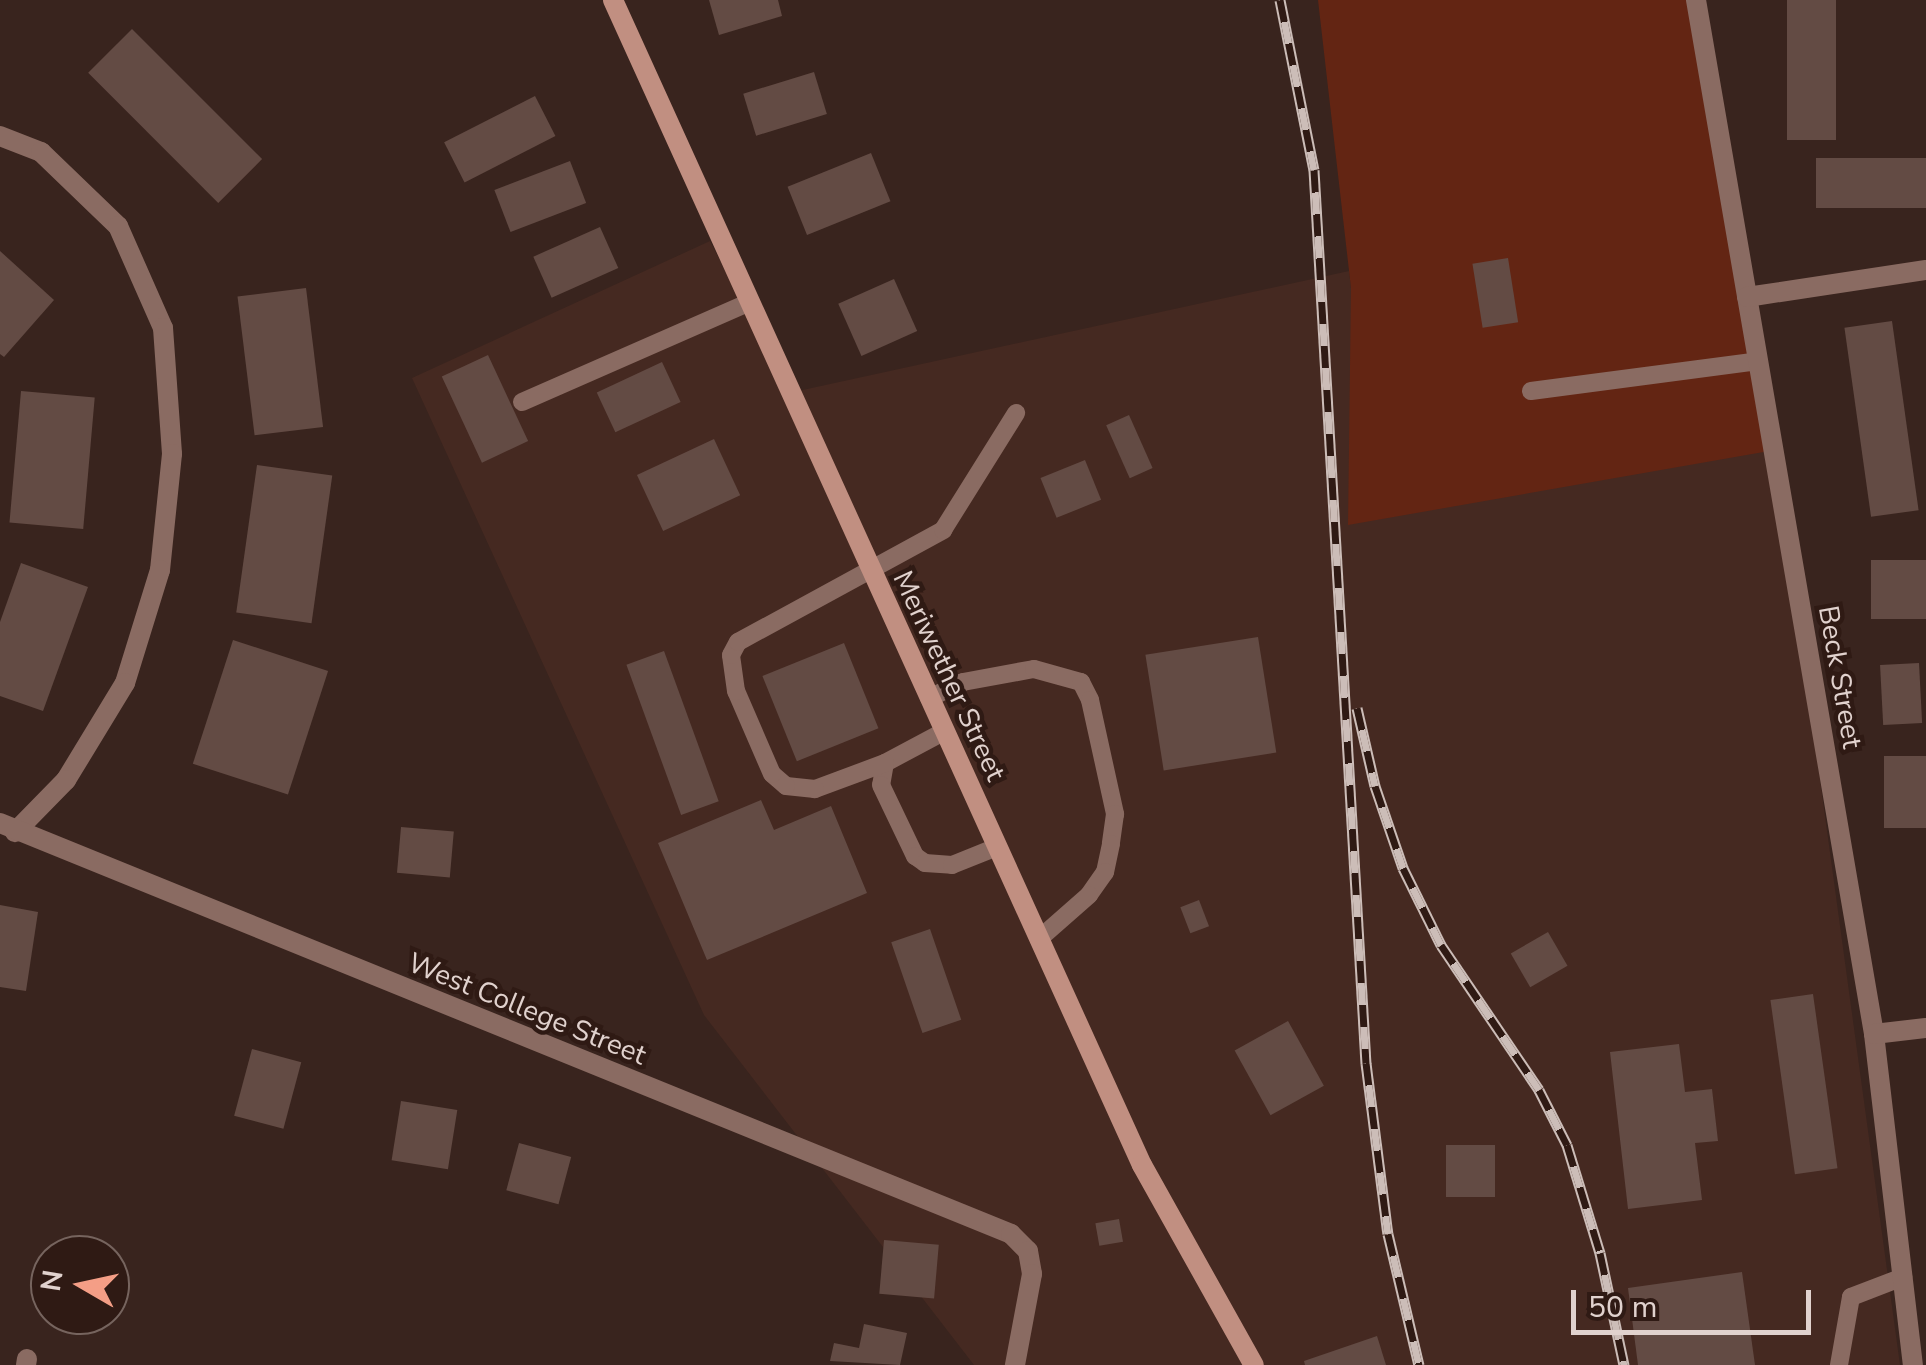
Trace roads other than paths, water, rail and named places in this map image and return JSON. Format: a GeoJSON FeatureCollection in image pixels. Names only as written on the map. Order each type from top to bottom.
{"type":"FeatureCollection","features":[{"type":"Feature","properties":{"kind":"street","name":"Meriwether Street"},"geometry":{"type":"LineString","coordinates":[[612,0],[1142,1165],[1254,1365]]}},
{"type":"Feature","properties":{"kind":"street","name":"Beck Street"},"geometry":{"type":"LineString","coordinates":[[1696,0],[1874,1034],[1913,1365]]}},
{"type":"Feature","properties":{"kind":"street"},"geometry":{"type":"LineString","coordinates":[[0,136],[42,152],[118,226],[163,328],[172,454],[160,570],[125,684],[66,780],[8,828]]}},
{"type":"Feature","properties":{"kind":"street"},"geometry":{"type":"LineString","coordinates":[[1747,298],[1926,270]]}},
{"type":"Feature","properties":{"kind":"street","name":"West College Street"},"geometry":{"type":"LineString","coordinates":[[8,828],[1011,1234],[1028,1251],[1032,1274],[1015,1365]]}},
{"type":"Feature","properties":{"kind":"street"},"geometry":{"type":"LineString","coordinates":[[1874,1034],[1926,1028]]}},
{"type":"Feature","properties":{"kind":"lane"},"geometry":{"type":"LineString","coordinates":[[522,402],[750,302]]}},
{"type":"Feature","properties":{"kind":"lane"},"geometry":{"type":"LineString","coordinates":[[1531,390],[1758,361]]}},
{"type":"Feature","properties":{"kind":"lane"},"geometry":{"type":"LineString","coordinates":[[945,731],[885,763],[815,790],[786,786],[772,774],[730,667],[738,642],[872,573],[943,530],[1016,413]]}},
{"type":"Feature","properties":{"kind":"lane"},"geometry":{"type":"LineString","coordinates":[[929,698],[963,682],[1034,669],[1080,682],[1090,700],[1116,814],[1105,872],[1088,895],[1039,939]]}},
{"type":"Feature","properties":{"kind":"lane"},"geometry":{"type":"LineString","coordinates":[[885,763],[881,786],[914,856],[938,867],[997,846]]}},
{"type":"Feature","properties":{"kind":"lane"},"geometry":{"type":"LineString","coordinates":[[1838,1365],[1852,1297],[1903,1277]]}},
{"type":"Feature","properties":{"kind":"railway"},"geometry":{"type":"LineString","coordinates":[[1280,0],[1314,170],[1366,1063],[1388,1234],[1419,1365]]}},
{"type":"Feature","properties":{"kind":"railway"},"geometry":{"type":"LineString","coordinates":[[1357,708],[1375,786],[1403,868],[1441,945],[1539,1090],[1567,1145],[1600,1253],[1624,1365]]}}]}
